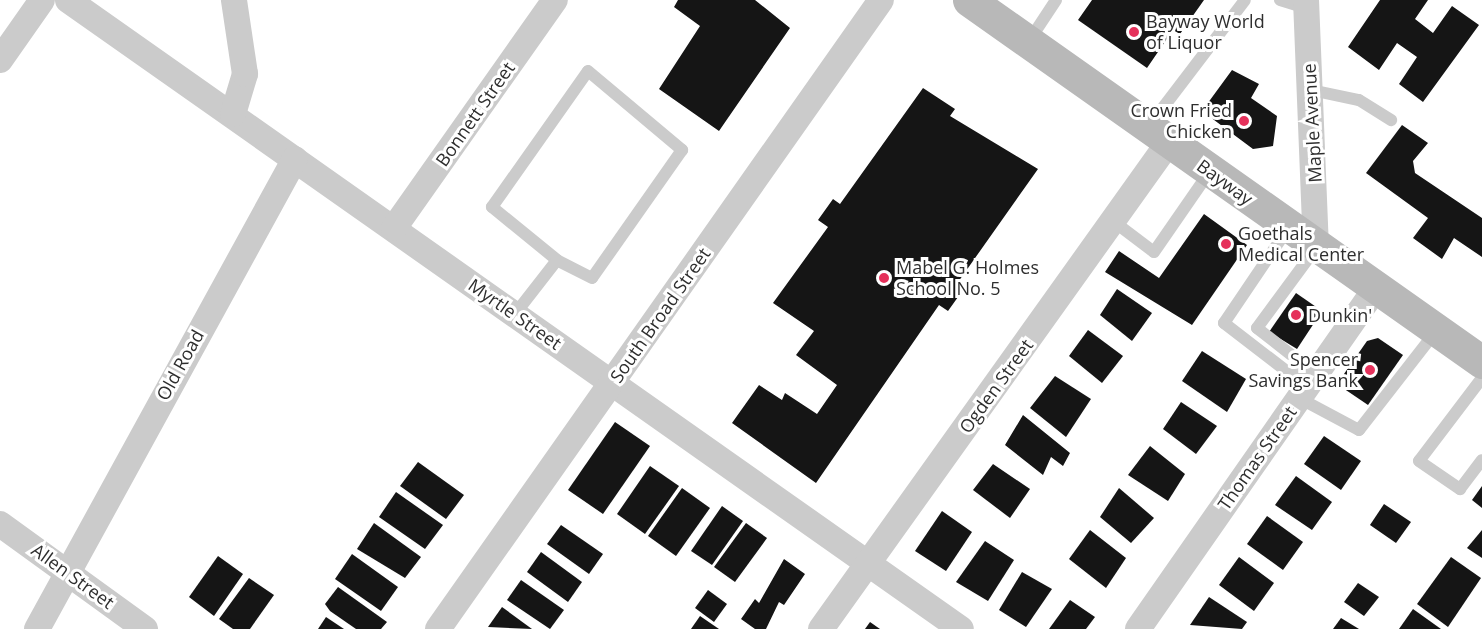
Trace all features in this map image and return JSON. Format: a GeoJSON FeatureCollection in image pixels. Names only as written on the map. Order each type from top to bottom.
{"type":"FeatureCollection","features":[{"type":"Feature","properties":{"kind":"main road","name":"Bayway"},"geometry":{"type":"LineString","coordinates":[[969,0],[1482,362]]}},
{"type":"Feature","properties":{"kind":"street"},"geometry":{"type":"LineString","coordinates":[[0,60],[42,0]]}},
{"type":"Feature","properties":{"kind":"street","name":"Myrtle Street"},"geometry":{"type":"LineString","coordinates":[[68,0],[233,114],[961,629]]}},
{"type":"Feature","properties":{"kind":"street"},"geometry":{"type":"LineString","coordinates":[[233,114],[245,74],[234,0]]}},
{"type":"Feature","properties":{"kind":"street","name":"Bonnett Street"},"geometry":{"type":"LineString","coordinates":[[394,228],[555,0]]}},
{"type":"Feature","properties":{"kind":"street","name":"South Broad Street"},"geometry":{"type":"LineString","coordinates":[[438,629],[881,0]]}},
{"type":"Feature","properties":{"kind":"street","name":"Maple Avenue"},"geometry":{"type":"LineString","coordinates":[[1306,4],[1316,247]]}},
{"type":"Feature","properties":{"kind":"street","name":"Ogden Street"},"geometry":{"type":"LineString","coordinates":[[821,629],[1113,221],[1159,134]]}},
{"type":"Feature","properties":{"kind":"street","name":"Old Road"},"geometry":{"type":"LineString","coordinates":[[37,629],[68,573],[77,548],[295,159]]}},
{"type":"Feature","properties":{"kind":"street","name":"Thomas Street"},"geometry":{"type":"LineString","coordinates":[[1138,629],[1376,288]]}},
{"type":"Feature","properties":{"kind":"street","name":"Allen Street"},"geometry":{"type":"LineString","coordinates":[[0,524],[145,629]]}},
{"type":"Feature","properties":{"kind":"lane"},"geometry":{"type":"LineString","coordinates":[[1029,42],[1056,0]]}},
{"type":"Feature","properties":{"kind":"lane"},"geometry":{"type":"LineString","coordinates":[[1159,134],[1245,0]]}},
{"type":"Feature","properties":{"kind":"lane"},"geometry":{"type":"LineString","coordinates":[[1280,0],[1306,4]]}},
{"type":"Feature","properties":{"kind":"lane"},"geometry":{"type":"LineString","coordinates":[[588,71],[682,150],[592,278],[557,260],[492,207],[588,71]]}},
{"type":"Feature","properties":{"kind":"lane"},"geometry":{"type":"LineString","coordinates":[[1311,90],[1359,100],[1390,120]]}},
{"type":"Feature","properties":{"kind":"lane"},"geometry":{"type":"LineString","coordinates":[[1113,221],[1154,252],[1210,171]]}},
{"type":"Feature","properties":{"kind":"lane"},"geometry":{"type":"LineString","coordinates":[[1289,227],[1224,323],[1303,392],[1359,430],[1437,330]]}},
{"type":"Feature","properties":{"kind":"lane"},"geometry":{"type":"LineString","coordinates":[[1303,392],[1294,357],[1257,328],[1316,247]]}},
{"type":"Feature","properties":{"kind":"lane"},"geometry":{"type":"LineString","coordinates":[[515,314],[557,260]]}},
{"type":"Feature","properties":{"kind":"lane"},"geometry":{"type":"LineString","coordinates":[[1482,378],[1419,461],[1460,489],[1482,460]]}},
{"type":"Feature","properties":{"kind":"building"},"geometry":{"type":"Polygon","coordinates":[[[678,0],[755,0],[790,28],[719,131],[659,89],[700,26],[674,7],[678,0]]]}},
{"type":"Feature","properties":{"kind":"building","name":"Bayway World of Liquor"},"geometry":{"type":"Polygon","coordinates":[[[1092,0],[1204,0],[1180,34],[1173,30],[1147,68],[1078,20],[1092,0]]]}},
{"type":"Feature","properties":{"kind":"building"},"geometry":{"type":"Polygon","coordinates":[[[1380,0],[1428,0],[1415,19],[1433,33],[1452,6],[1479,25],[1423,102],[1399,84],[1417,57],[1397,43],[1379,70],[1348,47],[1380,0]]]}},
{"type":"Feature","properties":{"kind":"building"},"geometry":{"type":"Polygon","coordinates":[[[1232,70],[1259,84],[1251,98],[1277,116],[1273,146],[1253,149],[1202,111],[1232,70]]]}},
{"type":"Feature","properties":{"kind":"building"},"geometry":{"type":"Polygon","coordinates":[[[923,88],[955,109],[950,116],[1038,169],[956,285],[963,290],[948,311],[939,305],[816,483],[732,423],[759,385],[782,400],[785,393],[817,414],[837,385],[796,355],[814,331],[773,303],[828,227],[818,220],[833,199],[840,204],[923,88]]]}},
{"type":"Feature","properties":{"kind":"building"},"geometry":{"type":"Polygon","coordinates":[[[1402,125],[1428,143],[1413,161],[1415,173],[1482,218],[1482,257],[1454,238],[1442,259],[1413,238],[1428,218],[1366,173],[1402,125]]]}},
{"type":"Feature","properties":{"kind":"building"},"geometry":{"type":"Polygon","coordinates":[[[1204,214],[1247,245],[1192,325],[1105,272],[1119,251],[1159,278],[1204,214]]]}},
{"type":"Feature","properties":{"kind":"building"},"geometry":{"type":"Polygon","coordinates":[[[1117,289],[1152,313],[1132,341],[1100,315],[1117,289]]]}},
{"type":"Feature","properties":{"kind":"building"},"geometry":{"type":"Polygon","coordinates":[[[1296,293],[1322,311],[1297,349],[1269,332],[1296,293]]]}},
{"type":"Feature","properties":{"kind":"building"},"geometry":{"type":"Polygon","coordinates":[[[1088,330],[1123,356],[1102,383],[1069,356],[1088,330]]]}},
{"type":"Feature","properties":{"kind":"building","name":"Spencer Savings Bank"},"geometry":{"type":"Polygon","coordinates":[[[1378,338],[1403,355],[1368,405],[1337,384],[1367,341],[1378,338]]]}},
{"type":"Feature","properties":{"kind":"building"},"geometry":{"type":"Polygon","coordinates":[[[1202,351],[1246,379],[1227,412],[1182,381],[1202,351]]]}},
{"type":"Feature","properties":{"kind":"building"},"geometry":{"type":"Polygon","coordinates":[[[1055,376],[1091,399],[1066,437],[1030,408],[1055,376]]]}},
{"type":"Feature","properties":{"kind":"building"},"geometry":{"type":"Polygon","coordinates":[[[1181,402],[1217,426],[1196,454],[1163,429],[1181,402]]]}},
{"type":"Feature","properties":{"kind":"building"},"geometry":{"type":"Polygon","coordinates":[[[1023,415],[1070,453],[1063,466],[1051,457],[1043,475],[1005,445],[1023,415]]]}},
{"type":"Feature","properties":{"kind":"building"},"geometry":{"type":"Polygon","coordinates":[[[615,422],[650,446],[603,514],[568,490],[615,422]]]}},
{"type":"Feature","properties":{"kind":"building"},"geometry":{"type":"Polygon","coordinates":[[[1324,436],[1361,461],[1341,490],[1304,464],[1324,436]]]}},
{"type":"Feature","properties":{"kind":"building"},"geometry":{"type":"Polygon","coordinates":[[[1150,446],[1185,474],[1168,501],[1128,475],[1150,446]]]}},
{"type":"Feature","properties":{"kind":"building"},"geometry":{"type":"Polygon","coordinates":[[[418,462],[464,495],[446,519],[400,486],[418,462]]]}},
{"type":"Feature","properties":{"kind":"building"},"geometry":{"type":"Polygon","coordinates":[[[993,464],[1030,489],[1010,518],[973,490],[993,464]]]}},
{"type":"Feature","properties":{"kind":"building"},"geometry":{"type":"Polygon","coordinates":[[[650,466],[679,486],[645,534],[617,514],[650,466]]]}},
{"type":"Feature","properties":{"kind":"building"},"geometry":{"type":"Polygon","coordinates":[[[1296,476],[1332,502],[1312,530],[1275,505],[1296,476]]]}},
{"type":"Feature","properties":{"kind":"building"},"geometry":{"type":"Polygon","coordinates":[[[1482,486],[1482,508],[1472,500],[1482,486]]]}},
{"type":"Feature","properties":{"kind":"building"},"geometry":{"type":"Polygon","coordinates":[[[682,488],[710,508],[676,556],[648,536],[682,488]]]}},
{"type":"Feature","properties":{"kind":"building"},"geometry":{"type":"Polygon","coordinates":[[[1119,488],[1154,518],[1131,543],[1100,517],[1119,488]]]}},
{"type":"Feature","properties":{"kind":"building"},"geometry":{"type":"Polygon","coordinates":[[[396,492],[443,525],[425,549],[379,517],[396,492]]]}},
{"type":"Feature","properties":{"kind":"building"},"geometry":{"type":"Polygon","coordinates":[[[1384,504],[1411,522],[1396,543],[1370,525],[1384,504]]]}},
{"type":"Feature","properties":{"kind":"building"},"geometry":{"type":"Polygon","coordinates":[[[722,506],[743,521],[712,565],[691,551],[722,506]]]}},
{"type":"Feature","properties":{"kind":"building"},"geometry":{"type":"Polygon","coordinates":[[[942,511],[972,532],[946,571],[915,551],[942,511]]]}},
{"type":"Feature","properties":{"kind":"building"},"geometry":{"type":"Polygon","coordinates":[[[1267,516],[1303,542],[1283,570],[1247,544],[1267,516]]]}},
{"type":"Feature","properties":{"kind":"building"},"geometry":{"type":"Polygon","coordinates":[[[374,523],[421,557],[405,578],[357,549],[374,523]]]}},
{"type":"Feature","properties":{"kind":"building"},"geometry":{"type":"Polygon","coordinates":[[[746,523],[767,538],[735,582],[714,567],[746,523]]]}},
{"type":"Feature","properties":{"kind":"building"},"geometry":{"type":"Polygon","coordinates":[[[561,525],[603,554],[589,574],[547,544],[561,525]]]}},
{"type":"Feature","properties":{"kind":"building"},"geometry":{"type":"Polygon","coordinates":[[[1090,530],[1126,558],[1106,588],[1069,559],[1090,530]]]}},
{"type":"Feature","properties":{"kind":"building"},"geometry":{"type":"Polygon","coordinates":[[[1482,530],[1482,558],[1467,548],[1482,530]]]}},
{"type":"Feature","properties":{"kind":"building"},"geometry":{"type":"Polygon","coordinates":[[[985,541],[1014,560],[988,601],[956,582],[985,541]]]}},
{"type":"Feature","properties":{"kind":"building"},"geometry":{"type":"Polygon","coordinates":[[[541,552],[582,582],[568,602],[527,572],[541,552]]]}},
{"type":"Feature","properties":{"kind":"building"},"geometry":{"type":"Polygon","coordinates":[[[352,554],[398,587],[381,611],[335,579],[352,554]]]}},
{"type":"Feature","properties":{"kind":"building"},"geometry":{"type":"Polygon","coordinates":[[[218,556],[243,574],[214,616],[189,597],[218,556]]]}},
{"type":"Feature","properties":{"kind":"building"},"geometry":{"type":"Polygon","coordinates":[[[1239,557],[1274,583],[1254,611],[1219,585],[1239,557]]]}},
{"type":"Feature","properties":{"kind":"building"},"geometry":{"type":"Polygon","coordinates":[[[1451,557],[1481,578],[1448,627],[1417,604],[1451,557]]]}},
{"type":"Feature","properties":{"kind":"building"},"geometry":{"type":"Polygon","coordinates":[[[784,559],[805,574],[784,605],[779,602],[766,629],[755,629],[741,619],[755,599],[759,603],[784,559]]]}},
{"type":"Feature","properties":{"kind":"building"},"geometry":{"type":"Polygon","coordinates":[[[1022,572],[1052,589],[1026,627],[999,610],[1022,572]]]}},
{"type":"Feature","properties":{"kind":"building"},"geometry":{"type":"Polygon","coordinates":[[[249,578],[274,595],[250,629],[233,629],[219,619],[249,578]]]}},
{"type":"Feature","properties":{"kind":"building"},"geometry":{"type":"Polygon","coordinates":[[[521,580],[564,610],[550,629],[507,600],[521,580]]]}},
{"type":"Feature","properties":{"kind":"building"},"geometry":{"type":"Polygon","coordinates":[[[1358,583],[1379,597],[1364,616],[1344,602],[1358,583]]]}},
{"type":"Feature","properties":{"kind":"building"},"geometry":{"type":"Polygon","coordinates":[[[338,587],[387,622],[381,629],[356,629],[330,611],[325,604],[338,587]]]}},
{"type":"Feature","properties":{"kind":"building"},"geometry":{"type":"Polygon","coordinates":[[[708,590],[727,604],[714,622],[695,608],[708,590]]]}},
{"type":"Feature","properties":{"kind":"building"},"geometry":{"type":"Polygon","coordinates":[[[1209,597],[1247,622],[1242,629],[1190,625],[1209,597]]]}},
{"type":"Feature","properties":{"kind":"building"},"geometry":{"type":"Polygon","coordinates":[[[1070,600],[1095,617],[1086,629],[1049,629],[1070,600]]]}},
{"type":"Feature","properties":{"kind":"building"},"geometry":{"type":"Polygon","coordinates":[[[502,607],[532,629],[488,627],[502,607]]]}},
{"type":"Feature","properties":{"kind":"building"},"geometry":{"type":"Polygon","coordinates":[[[1413,609],[1441,629],[1399,629],[1413,609]]]}},
{"type":"Feature","properties":{"kind":"building"},"geometry":{"type":"Polygon","coordinates":[[[700,616],[719,629],[691,629],[700,616]]]}},
{"type":"Feature","properties":{"kind":"building"},"geometry":{"type":"Polygon","coordinates":[[[326,617],[344,629],[318,629],[326,617]]]}},
{"type":"Feature","properties":{"kind":"building"},"geometry":{"type":"Polygon","coordinates":[[[1341,618],[1359,629],[1333,629],[1341,618]]]}},
{"type":"Feature","properties":{"kind":"building"},"geometry":{"type":"Polygon","coordinates":[[[870,622],[880,629],[865,629],[870,622]]]}},
{"type":"Feature","properties":{"kind":"place","name":"Bayway World of Liquor"},"geometry":{"type":"Point","coordinates":[1134,32]}},
{"type":"Feature","properties":{"kind":"place","name":"Crown Fried Chicken"},"geometry":{"type":"Point","coordinates":[1244,121]}},
{"type":"Feature","properties":{"kind":"place","name":"Goethals Medical Center"},"geometry":{"type":"Point","coordinates":[1226,244]}},
{"type":"Feature","properties":{"kind":"place","name":"Mabel G. Holmes School No. 5"},"geometry":{"type":"Point","coordinates":[884,278]}},
{"type":"Feature","properties":{"kind":"place","name":"Dunkin'"},"geometry":{"type":"Point","coordinates":[1296,315]}},
{"type":"Feature","properties":{"kind":"place","name":"Spencer Savings Bank"},"geometry":{"type":"Point","coordinates":[1370,370]}}]}
